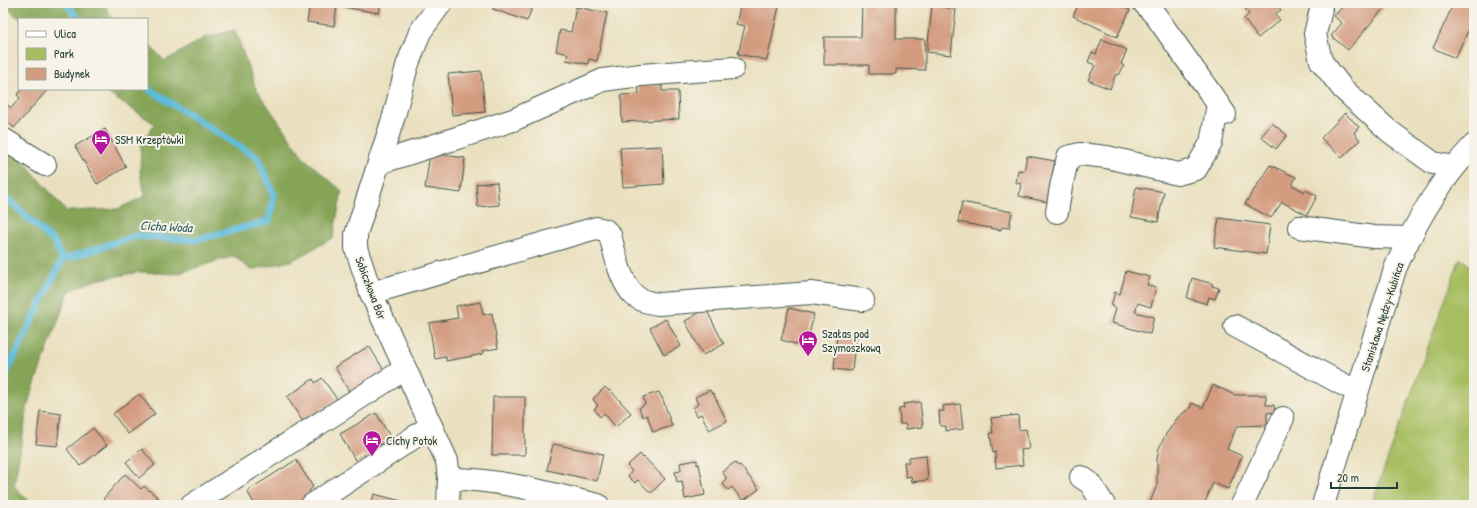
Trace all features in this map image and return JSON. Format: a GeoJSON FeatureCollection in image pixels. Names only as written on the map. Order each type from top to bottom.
{"type":"FeatureCollection","features":[{"type":"Feature","properties":{"kind":"street","name":"Sobiczkowa Bór"},"geometry":{"type":"LineString","coordinates":[[441,3],[420,32],[407,66],[379,163],[356,234],[356,248],[371,293],[447,461],[449,479],[448,505]]}},
{"type":"Feature","properties":{"kind":"street"},"geometry":{"type":"LineString","coordinates":[[1057,212],[1068,157],[1080,154],[1107,157],[1178,174],[1196,169],[1211,143],[1222,109],[1156,16],[1144,3]]}},
{"type":"Feature","properties":{"kind":"street"},"geometry":{"type":"LineString","coordinates":[[1321,9],[1315,34],[1321,61],[1343,89],[1389,131],[1433,163],[1454,167]]}},
{"type":"Feature","properties":{"kind":"street"},"geometry":{"type":"LineString","coordinates":[[379,163],[513,120],[603,80],[641,75],[733,68]]}},
{"type":"Feature","properties":{"kind":"street"},"geometry":{"type":"LineString","coordinates":[[3,139],[45,165]]}},
{"type":"Feature","properties":{"kind":"street","name":"Stanisława Nędzy-Kubińca"},"geometry":{"type":"LineString","coordinates":[[1323,505],[1395,269],[1409,238],[1433,196],[1454,167],[1474,145]]}},
{"type":"Feature","properties":{"kind":"street"},"geometry":{"type":"LineString","coordinates":[[1299,227],[1374,237],[1409,238]]}},
{"type":"Feature","properties":{"kind":"street"},"geometry":{"type":"LineString","coordinates":[[371,293],[596,228],[605,230],[610,235],[625,282],[634,295],[647,302],[660,304],[811,293],[863,300]]}},
{"type":"Feature","properties":{"kind":"street"},"geometry":{"type":"LineString","coordinates":[[1235,326],[1346,386]]}},
{"type":"Feature","properties":{"kind":"street"},"geometry":{"type":"LineString","coordinates":[[192,505],[405,369]]}},
{"type":"Feature","properties":{"kind":"street"},"geometry":{"type":"LineString","coordinates":[[1242,505],[1283,418]]}},
{"type":"Feature","properties":{"kind":"street"},"geometry":{"type":"LineString","coordinates":[[312,505],[431,426]]}},
{"type":"Feature","properties":{"kind":"street"},"geometry":{"type":"LineString","coordinates":[[1081,477],[1090,483],[1104,505]]}},
{"type":"Feature","properties":{"kind":"street"},"geometry":{"type":"LineString","coordinates":[[449,479],[468,478],[533,490],[598,505]]}},
{"type":"Feature","properties":{"kind":"green space"},"geometry":{"type":"Polygon","coordinates":[[[5,3],[104,3],[112,18],[20,18],[13,14],[5,3]]]}},
{"type":"Feature","properties":{"kind":"green space"},"geometry":{"type":"Polygon","coordinates":[[[235,30],[256,89],[304,158],[342,191],[333,238],[291,261],[251,270],[234,256],[176,274],[139,272],[96,280],[69,291],[29,400],[14,486],[33,505],[3,505],[3,135],[66,211],[118,209],[145,196],[140,172],[141,142],[155,124],[103,90],[148,90],[148,44],[165,61],[204,38],[235,30]]]}},
{"type":"Feature","properties":{"kind":"green space"},"geometry":{"type":"Polygon","coordinates":[[[1460,258],[1474,269],[1474,505],[1371,505],[1460,258]]]}},
{"type":"Feature","properties":{"kind":"building"},"geometry":{"type":"Polygon","coordinates":[[[310,3],[381,3],[379,13],[337,6],[334,26],[307,22],[310,3]]]}},
{"type":"Feature","properties":{"kind":"building"},"geometry":{"type":"Polygon","coordinates":[[[495,3],[534,3],[527,21],[493,9],[495,3]]]}},
{"type":"Feature","properties":{"kind":"building"},"geometry":{"type":"Polygon","coordinates":[[[741,3],[766,3],[779,6],[767,60],[738,54],[745,26],[736,24],[741,3]]]}},
{"type":"Feature","properties":{"kind":"building"},"geometry":{"type":"Polygon","coordinates":[[[862,3],[896,3],[896,39],[925,39],[925,70],[896,69],[896,74],[869,74],[869,65],[824,65],[824,37],[861,37],[862,3]]]}},
{"type":"Feature","properties":{"kind":"building"},"geometry":{"type":"Polygon","coordinates":[[[1079,3],[1114,3],[1130,10],[1117,37],[1073,16],[1079,3]]]}},
{"type":"Feature","properties":{"kind":"building"},"geometry":{"type":"Polygon","coordinates":[[[1241,3],[1276,3],[1281,10],[1275,14],[1280,20],[1258,38],[1244,19],[1249,14],[1241,3]]]}},
{"type":"Feature","properties":{"kind":"building"},"geometry":{"type":"Polygon","coordinates":[[[1346,3],[1351,7],[1354,3],[1388,3],[1348,50],[1331,36],[1342,23],[1334,16],[1346,3]]]}},
{"type":"Feature","properties":{"kind":"building"},"geometry":{"type":"Polygon","coordinates":[[[1454,3],[1471,3],[1474,5],[1474,28],[1470,27],[1455,58],[1433,48],[1454,3]]]}},
{"type":"Feature","properties":{"kind":"building"},"geometry":{"type":"Polygon","coordinates":[[[932,6],[956,9],[951,55],[927,52],[932,6]]]}},
{"type":"Feature","properties":{"kind":"building"},"geometry":{"type":"Polygon","coordinates":[[[576,7],[607,13],[597,61],[589,59],[588,64],[566,60],[568,54],[556,51],[560,30],[571,32],[576,7]]]}},
{"type":"Feature","properties":{"kind":"building"},"geometry":{"type":"Polygon","coordinates":[[[1102,39],[1127,50],[1121,64],[1124,66],[1119,75],[1116,74],[1110,89],[1088,80],[1095,65],[1088,62],[1092,52],[1096,54],[1102,39]]]}},
{"type":"Feature","properties":{"kind":"building"},"geometry":{"type":"Polygon","coordinates":[[[481,71],[485,112],[452,115],[448,74],[481,71]]]}},
{"type":"Feature","properties":{"kind":"building"},"geometry":{"type":"Polygon","coordinates":[[[662,85],[662,91],[678,91],[679,119],[622,122],[621,95],[639,94],[638,86],[662,85]]]}},
{"type":"Feature","properties":{"kind":"building"},"geometry":{"type":"Polygon","coordinates":[[[21,90],[47,90],[14,128],[3,118],[3,106],[5,103],[11,108],[20,98],[17,95],[21,90]]]}},
{"type":"Feature","properties":{"kind":"building"},"geometry":{"type":"Polygon","coordinates":[[[1345,113],[1359,127],[1354,133],[1360,140],[1342,158],[1321,138],[1345,113]]]}},
{"type":"Feature","properties":{"kind":"building"},"geometry":{"type":"Polygon","coordinates":[[[1272,123],[1287,135],[1276,149],[1261,137],[1272,123]]]}},
{"type":"Feature","properties":{"kind":"building","name":"SSM Krzeptówki"},"geometry":{"type":"Polygon","coordinates":[[[105,129],[126,167],[97,184],[75,146],[105,129]]]}},
{"type":"Feature","properties":{"kind":"building"},"geometry":{"type":"Polygon","coordinates":[[[662,146],[664,184],[623,187],[620,148],[662,146]]]}},
{"type":"Feature","properties":{"kind":"building"},"geometry":{"type":"Polygon","coordinates":[[[430,153],[465,158],[461,193],[425,188],[430,153]]]}},
{"type":"Feature","properties":{"kind":"building"},"geometry":{"type":"Polygon","coordinates":[[[1027,156],[1055,161],[1047,202],[1019,196],[1021,184],[1016,183],[1018,170],[1024,171],[1027,156]]]}},
{"type":"Feature","properties":{"kind":"building"},"geometry":{"type":"Polygon","coordinates":[[[1270,165],[1296,177],[1292,185],[1317,196],[1307,215],[1282,202],[1271,218],[1245,204],[1270,165]]]}},
{"type":"Feature","properties":{"kind":"building"},"geometry":{"type":"Polygon","coordinates":[[[497,182],[499,205],[478,207],[476,184],[497,182]]]}},
{"type":"Feature","properties":{"kind":"building"},"geometry":{"type":"Polygon","coordinates":[[[1136,187],[1164,192],[1158,222],[1131,217],[1136,187]]]}},
{"type":"Feature","properties":{"kind":"building"},"geometry":{"type":"Polygon","coordinates":[[[962,202],[1012,212],[1009,228],[1002,227],[1001,230],[958,222],[962,202]]]}},
{"type":"Feature","properties":{"kind":"building"},"geometry":{"type":"Polygon","coordinates":[[[1219,218],[1270,225],[1266,254],[1214,247],[1219,218]]]}},
{"type":"Feature","properties":{"kind":"building"},"geometry":{"type":"Polygon","coordinates":[[[1126,271],[1150,277],[1147,285],[1156,287],[1151,307],[1138,303],[1135,312],[1154,317],[1150,334],[1112,323],[1116,308],[1111,306],[1115,292],[1120,294],[1126,271]]]}},
{"type":"Feature","properties":{"kind":"building"},"geometry":{"type":"Polygon","coordinates":[[[1192,278],[1213,284],[1212,286],[1219,288],[1215,299],[1209,297],[1207,304],[1187,298],[1192,278]]]}},
{"type":"Feature","properties":{"kind":"building"},"geometry":{"type":"Polygon","coordinates":[[[481,302],[483,315],[492,313],[498,348],[482,351],[483,354],[446,361],[446,357],[435,359],[429,323],[458,318],[456,306],[481,302]]]}},
{"type":"Feature","properties":{"kind":"building"},"geometry":{"type":"Polygon","coordinates":[[[789,308],[814,314],[806,347],[781,340],[789,308]]]}},
{"type":"Feature","properties":{"kind":"building"},"geometry":{"type":"Polygon","coordinates":[[[706,309],[724,344],[703,355],[685,321],[706,309]]]}},
{"type":"Feature","properties":{"kind":"building"},"geometry":{"type":"Polygon","coordinates":[[[666,319],[681,346],[664,355],[650,328],[666,319]]]}},
{"type":"Feature","properties":{"kind":"building"},"geometry":{"type":"Polygon","coordinates":[[[837,333],[856,335],[852,371],[834,369],[837,333]]]}},
{"type":"Feature","properties":{"kind":"building"},"geometry":{"type":"Polygon","coordinates":[[[369,346],[385,372],[350,393],[335,367],[369,346]]]}},
{"type":"Feature","properties":{"kind":"building"},"geometry":{"type":"Polygon","coordinates":[[[322,378],[337,399],[303,422],[287,397],[313,379],[315,383],[322,378]]]}},
{"type":"Feature","properties":{"kind":"building"},"geometry":{"type":"Polygon","coordinates":[[[1213,385],[1235,395],[1266,395],[1266,405],[1274,405],[1275,412],[1267,413],[1267,425],[1237,426],[1227,449],[1242,456],[1228,489],[1213,483],[1204,505],[1149,505],[1157,485],[1157,459],[1159,448],[1166,434],[1178,417],[1190,408],[1192,403],[1203,408],[1213,385]]]}},
{"type":"Feature","properties":{"kind":"building"},"geometry":{"type":"Polygon","coordinates":[[[605,387],[609,391],[610,390],[631,413],[616,427],[604,413],[600,417],[594,409],[598,406],[593,399],[605,387]]]}},
{"type":"Feature","properties":{"kind":"building"},"geometry":{"type":"Polygon","coordinates":[[[710,390],[727,421],[709,430],[701,414],[697,416],[693,408],[698,404],[695,397],[710,390]]]}},
{"type":"Feature","properties":{"kind":"building"},"geometry":{"type":"Polygon","coordinates":[[[659,392],[672,426],[653,432],[647,415],[643,417],[639,408],[645,404],[643,397],[659,392]]]}},
{"type":"Feature","properties":{"kind":"building"},"geometry":{"type":"Polygon","coordinates":[[[139,394],[155,414],[128,434],[113,414],[139,394]]]}},
{"type":"Feature","properties":{"kind":"building"},"geometry":{"type":"Polygon","coordinates":[[[493,397],[525,397],[525,455],[492,455],[493,397]]]}},
{"type":"Feature","properties":{"kind":"building"},"geometry":{"type":"Polygon","coordinates":[[[920,402],[923,427],[906,429],[906,424],[900,424],[899,409],[904,408],[903,404],[920,402]]]}},
{"type":"Feature","properties":{"kind":"building"},"geometry":{"type":"Polygon","coordinates":[[[960,404],[963,429],[946,431],[946,426],[940,426],[939,411],[944,411],[943,406],[960,404]]]}},
{"type":"Feature","properties":{"kind":"building"},"geometry":{"type":"Polygon","coordinates":[[[40,411],[61,414],[57,446],[36,444],[40,411]]]}},
{"type":"Feature","properties":{"kind":"building"},"geometry":{"type":"Polygon","coordinates":[[[376,413],[391,438],[380,444],[382,448],[366,458],[364,454],[355,460],[340,434],[376,413]]]}},
{"type":"Feature","properties":{"kind":"building"},"geometry":{"type":"Polygon","coordinates":[[[1018,415],[1019,430],[1026,429],[1029,449],[1021,450],[1023,465],[996,468],[995,452],[993,453],[990,433],[993,433],[991,418],[1018,415]]]}},
{"type":"Feature","properties":{"kind":"building"},"geometry":{"type":"Polygon","coordinates":[[[93,428],[107,445],[80,466],[67,449],[93,428]]]}},
{"type":"Feature","properties":{"kind":"building"},"geometry":{"type":"Polygon","coordinates":[[[553,444],[603,454],[597,481],[547,470],[553,444]]]}},
{"type":"Feature","properties":{"kind":"building"},"geometry":{"type":"Polygon","coordinates":[[[142,449],[155,465],[139,478],[126,462],[142,449]]]}},
{"type":"Feature","properties":{"kind":"building"},"geometry":{"type":"Polygon","coordinates":[[[640,454],[665,479],[651,493],[638,480],[635,483],[628,476],[632,471],[627,466],[640,454]]]}},
{"type":"Feature","properties":{"kind":"building"},"geometry":{"type":"Polygon","coordinates":[[[926,455],[928,480],[912,482],[911,476],[906,477],[904,462],[909,462],[909,457],[926,455]]]}},
{"type":"Feature","properties":{"kind":"building"},"geometry":{"type":"Polygon","coordinates":[[[296,460],[313,487],[309,491],[312,494],[294,505],[255,505],[247,491],[296,460]]]}},
{"type":"Feature","properties":{"kind":"building"},"geometry":{"type":"Polygon","coordinates":[[[697,460],[705,495],[685,499],[682,481],[677,482],[675,472],[681,470],[680,463],[697,460]]]}},
{"type":"Feature","properties":{"kind":"building"},"geometry":{"type":"Polygon","coordinates":[[[735,462],[738,466],[740,465],[759,489],[743,501],[732,487],[728,490],[722,483],[726,477],[722,472],[735,462]]]}},
{"type":"Feature","properties":{"kind":"building"},"geometry":{"type":"Polygon","coordinates":[[[125,474],[141,489],[144,486],[161,500],[157,505],[110,505],[103,499],[125,474]]]}},
{"type":"Feature","properties":{"kind":"building"},"geometry":{"type":"Polygon","coordinates":[[[374,494],[401,501],[400,505],[371,505],[374,494]]]}},
{"type":"Feature","properties":{"kind":"waterway","name":"Cicha Woda"},"geometry":{"type":"LineString","coordinates":[[66,3],[77,18]]}},
{"type":"Feature","properties":{"kind":"waterway","name":"Cicha Woda"},"geometry":{"type":"LineString","coordinates":[[3,396],[7,372],[62,260],[136,236],[195,240],[269,221],[274,195],[258,158],[148,89]]}},
{"type":"Feature","properties":{"kind":"waterway"},"geometry":{"type":"LineString","coordinates":[[3,197],[10,201],[55,243],[62,260]]}},
{"type":"Feature","properties":{"kind":"place","name":"SSM Krzeptówki"},"geometry":{"type":"Point","coordinates":[101,156]}},
{"type":"Feature","properties":{"kind":"place","name":"Szałas pod Szymoszkową"},"geometry":{"type":"Point","coordinates":[808,357]}},
{"type":"Feature","properties":{"kind":"place","name":"Cichy Potok"},"geometry":{"type":"Point","coordinates":[372,457]}}]}
